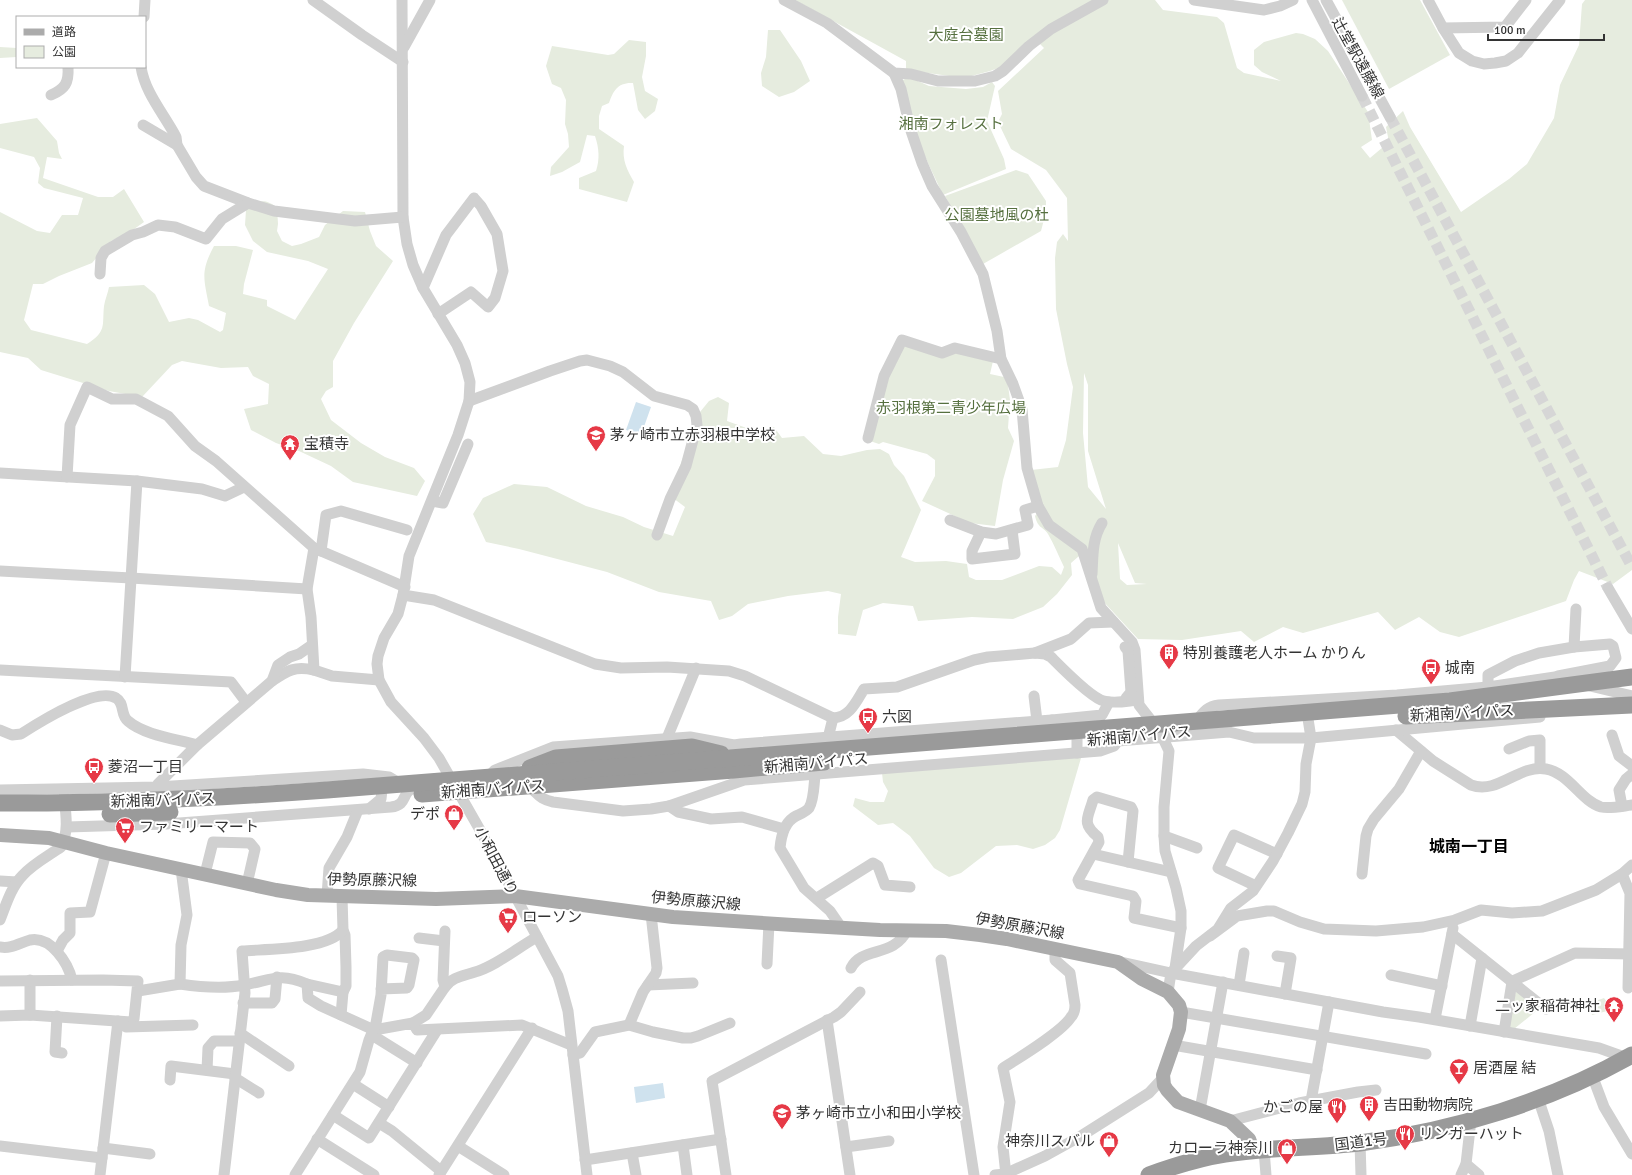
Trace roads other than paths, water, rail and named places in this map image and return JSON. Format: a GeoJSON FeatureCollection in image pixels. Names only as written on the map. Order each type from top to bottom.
{"type":"FeatureCollection","features":[{"type":"Feature","properties":{"kind":"highway","name":"新湘南バイパス"},"geometry":{"type":"LineString","coordinates":[[733,764],[1450,701],[1632,677]]}},
{"type":"Feature","properties":{"kind":"highway","name":"新湘南バイパス"},"geometry":{"type":"LineString","coordinates":[[0,803],[72,803],[188,799],[733,764],[1450,713],[1632,705]]}},
{"type":"Feature","properties":{"kind":"highway"},"geometry":{"type":"LineString","coordinates":[[503,779],[559,795],[651,789],[696,785],[733,764]]}},
{"type":"Feature","properties":{"kind":"highway","name":"新湘南バイパス"},"geometry":{"type":"LineString","coordinates":[[0,814],[74,815],[197,810],[503,779]]}},
{"type":"Feature","properties":{"kind":"highway","name":"国道1号"},"geometry":{"type":"LineString","coordinates":[[1154,1174],[1170,1166],[1196,1160],[1259,1150],[1360,1143],[1409,1135],[1471,1120],[1538,1098],[1592,1075],[1629,1056]]}},
{"type":"Feature","properties":{"kind":"main road","name":"伊勢原藤沢線"},"geometry":{"type":"LineString","coordinates":[[0,835],[49,838],[106,853],[291,893],[342,897],[436,899],[515,896],[600,906],[651,914],[769,924],[946,931],[1007,939],[1118,962],[1142,979],[1168,992],[1179,1005],[1182,1012]]}},
{"type":"Feature","properties":{"kind":"main road"},"geometry":{"type":"LineString","coordinates":[[1182,1012],[1181,1021],[1162,1079],[1167,1090],[1178,1102],[1230,1121],[1259,1150]]}},
{"type":"Feature","properties":{"kind":"street"},"geometry":{"type":"LineString","coordinates":[[144,16],[146,0]]}},
{"type":"Feature","properties":{"kind":"street"},"geometry":{"type":"LineString","coordinates":[[313,0],[403,62]]}},
{"type":"Feature","properties":{"kind":"street","name":"小和田通り"},"geometry":{"type":"LineString","coordinates":[[402,0],[403,217],[407,244],[413,266],[423,288],[457,346],[465,363],[470,382],[469,401],[458,435],[409,556],[404,591],[396,619],[381,647],[377,664],[379,680],[391,702],[424,738],[460,786],[480,830],[552,964],[562,989],[568,1011],[587,1175]]}},
{"type":"Feature","properties":{"kind":"street"},"geometry":{"type":"LineString","coordinates":[[403,47],[430,0]]}},
{"type":"Feature","properties":{"kind":"street"},"geometry":{"type":"LineString","coordinates":[[784,0],[827,23],[894,73],[901,89],[910,128],[932,186],[961,232],[983,274],[998,331],[1001,359],[1013,384],[1022,409],[1027,468],[1038,506],[1049,525],[1082,549],[1101,608],[1128,637],[1135,650],[1139,705],[1161,734],[1169,751],[1165,799],[1165,851],[1179,899],[1181,928],[1168,992]]}},
{"type":"Feature","properties":{"kind":"street"},"geometry":{"type":"LineString","coordinates":[[894,73],[911,74],[938,81],[975,81],[995,76],[1004,71],[1028,46],[1050,29],[1103,0]]}},
{"type":"Feature","properties":{"kind":"street"},"geometry":{"type":"LineString","coordinates":[[1200,0],[1227,3],[1264,10],[1280,6],[1294,0]]}},
{"type":"Feature","properties":{"kind":"street","name":"辻堂駅遠藤線"},"geometry":{"type":"LineString","coordinates":[[1312,0],[1362,96]]}},
{"type":"Feature","properties":{"kind":"street","name":"辻堂駅遠藤線"},"geometry":{"type":"LineString","coordinates":[[1326,0],[1390,117]]}},
{"type":"Feature","properties":{"kind":"street"},"geometry":{"type":"LineString","coordinates":[[1428,0],[1459,53],[1484,64],[1495,64],[1506,61],[1518,53],[1560,0]]}},
{"type":"Feature","properties":{"kind":"street"},"geometry":{"type":"LineString","coordinates":[[1443,28],[1505,27],[1526,0]]}},
{"type":"Feature","properties":{"kind":"street"},"geometry":{"type":"LineString","coordinates":[[51,96],[60,91],[67,83],[69,74],[68,68]]}},
{"type":"Feature","properties":{"kind":"street"},"geometry":{"type":"LineString","coordinates":[[141,68],[142,76],[146,85],[176,137],[177,145],[196,177],[204,186],[248,203],[274,211],[355,221],[403,217]]}},
{"type":"Feature","properties":{"kind":"street"},"geometry":{"type":"LineString","coordinates":[[143,125],[177,145]]}},
{"type":"Feature","properties":{"kind":"street"},"geometry":{"type":"LineString","coordinates":[[423,288],[446,235],[474,198],[481,206],[497,234],[503,271],[495,298],[488,307],[471,292],[438,314]]}},
{"type":"Feature","properties":{"kind":"street"},"geometry":{"type":"LineString","coordinates":[[100,274],[101,258],[105,252],[132,235],[158,225],[175,227],[206,239],[222,219],[248,203]]}},
{"type":"Feature","properties":{"kind":"street"},"geometry":{"type":"LineString","coordinates":[[868,438],[884,376],[902,340],[942,353],[955,348],[1001,359]]}},
{"type":"Feature","properties":{"kind":"street"},"geometry":{"type":"LineString","coordinates":[[469,401],[550,371],[587,360],[610,366],[623,372],[654,396],[687,404],[693,409],[696,416],[697,425],[686,466],[670,498],[656,535]]}},
{"type":"Feature","properties":{"kind":"street"},"geometry":{"type":"LineString","coordinates":[[67,477],[70,425],[87,387],[112,399],[136,399],[168,416],[195,446],[216,461],[318,550],[404,591],[434,600],[595,664],[621,668],[667,666],[718,669],[745,676],[833,718],[840,718],[848,713],[864,689],[897,687],[974,660],[988,657],[1035,653],[1045,654],[1051,657],[1092,695],[1101,701],[1109,702],[1138,700]]}},
{"type":"Feature","properties":{"kind":"street"},"geometry":{"type":"LineString","coordinates":[[432,501],[442,503],[468,444]]}},
{"type":"Feature","properties":{"kind":"street"},"geometry":{"type":"LineString","coordinates":[[0,473],[137,481],[202,489],[225,496],[244,487]]}},
{"type":"Feature","properties":{"kind":"street"},"geometry":{"type":"LineString","coordinates":[[125,677],[137,481]]}},
{"type":"Feature","properties":{"kind":"street"},"geometry":{"type":"LineString","coordinates":[[950,520],[980,532],[996,534],[1028,525],[1025,510],[1038,506]]}},
{"type":"Feature","properties":{"kind":"street"},"geometry":{"type":"LineString","coordinates":[[314,670],[311,617],[307,589],[326,516],[341,511],[407,530]]}},
{"type":"Feature","properties":{"kind":"street"},"geometry":{"type":"LineString","coordinates":[[1092,580],[1094,541],[1097,531],[1102,523]]}},
{"type":"Feature","properties":{"kind":"street"},"geometry":{"type":"LineString","coordinates":[[980,532],[972,551],[972,559],[1015,554],[1012,530]]}},
{"type":"Feature","properties":{"kind":"street"},"geometry":{"type":"LineString","coordinates":[[0,571],[307,589]]}},
{"type":"Feature","properties":{"kind":"street"},"geometry":{"type":"LineString","coordinates":[[1608,588],[1632,629]]}},
{"type":"Feature","properties":{"kind":"street"},"geometry":{"type":"LineString","coordinates":[[1574,647],[1576,609]]}},
{"type":"Feature","properties":{"kind":"street"},"geometry":{"type":"LineString","coordinates":[[1035,653],[1071,639],[1089,623],[1113,622]]}},
{"type":"Feature","properties":{"kind":"street"},"geometry":{"type":"LineString","coordinates":[[0,790],[157,788],[355,774],[389,777],[404,786],[413,788],[460,786],[503,779],[525,784],[538,796],[545,800],[623,811],[650,809],[669,806],[744,780],[1077,753],[1107,749],[1114,746],[1118,741],[1190,729],[1206,709],[1210,707],[1408,694],[1488,687],[1555,677],[1610,666],[1616,658],[1613,646],[1610,644],[1574,647],[1539,653],[1515,661],[1488,675],[1488,687]]}},
{"type":"Feature","properties":{"kind":"street"},"geometry":{"type":"LineString","coordinates":[[272,681],[278,666],[312,645]]}},
{"type":"Feature","properties":{"kind":"street"},"geometry":{"type":"LineString","coordinates":[[1125,647],[1128,651],[1131,692],[1125,701]]}},
{"type":"Feature","properties":{"kind":"street"},"geometry":{"type":"LineString","coordinates":[[166,824],[157,788],[158,784],[197,745],[272,681],[290,670],[305,668],[332,676],[379,680]]}},
{"type":"Feature","properties":{"kind":"street"},"geometry":{"type":"LineString","coordinates":[[667,738],[696,668]]}},
{"type":"Feature","properties":{"kind":"street"},"geometry":{"type":"LineString","coordinates":[[0,670],[230,682],[246,702]]}},
{"type":"Feature","properties":{"kind":"street"},"geometry":{"type":"LineString","coordinates":[[1555,677],[1632,696]]}},
{"type":"Feature","properties":{"kind":"street"},"geometry":{"type":"LineString","coordinates":[[1408,694],[1410,729]]}},
{"type":"Feature","properties":{"kind":"street"},"geometry":{"type":"LineString","coordinates":[[0,730],[12,735],[21,734],[71,705],[98,696],[107,696],[116,698],[122,705],[126,721],[138,728],[197,745]]}},
{"type":"Feature","properties":{"kind":"street"},"geometry":{"type":"LineString","coordinates":[[1034,696],[1037,721]]}},
{"type":"Feature","properties":{"kind":"street"},"geometry":{"type":"LineString","coordinates":[[1052,720],[1085,738],[1229,732],[1254,738],[1311,738],[1610,711],[1632,696]]}},
{"type":"Feature","properties":{"kind":"street"},"geometry":{"type":"LineString","coordinates":[[1210,936],[1220,926],[1231,908],[1250,895],[1277,854],[1303,799],[1306,764],[1311,738],[1305,701]]}},
{"type":"Feature","properties":{"kind":"street"},"geometry":{"type":"LineString","coordinates":[[503,779],[553,747],[695,737],[734,745],[1052,720],[1102,715],[1109,702]]}},
{"type":"Feature","properties":{"kind":"street"},"geometry":{"type":"LineString","coordinates":[[828,738],[833,718]]}},
{"type":"Feature","properties":{"kind":"street"},"geometry":{"type":"LineString","coordinates":[[1396,730],[1441,766],[1476,788],[1486,788],[1499,784],[1521,774],[1540,768],[1547,769],[1561,775],[1592,801],[1602,807],[1627,805],[1619,790],[1626,779],[1632,774]]}},
{"type":"Feature","properties":{"kind":"street"},"geometry":{"type":"LineString","coordinates":[[1077,734],[1077,753]]}},
{"type":"Feature","properties":{"kind":"street"},"geometry":{"type":"LineString","coordinates":[[1612,735],[1618,756],[1632,766]]}},
{"type":"Feature","properties":{"kind":"street"},"geometry":{"type":"LineString","coordinates":[[1509,749],[1529,741],[1540,740],[1540,768]]}},
{"type":"Feature","properties":{"kind":"street"},"geometry":{"type":"LineString","coordinates":[[1362,874],[1368,829],[1374,819],[1399,789],[1421,751]]}},
{"type":"Feature","properties":{"kind":"street"},"geometry":{"type":"LineString","coordinates":[[327,896],[329,868],[363,810],[381,799],[381,781],[376,775]]}},
{"type":"Feature","properties":{"kind":"street"},"geometry":{"type":"LineString","coordinates":[[815,775],[811,805],[808,810],[792,818],[784,829],[780,848],[804,888],[830,911],[841,927]]}},
{"type":"Feature","properties":{"kind":"street"},"geometry":{"type":"LineString","coordinates":[[66,827],[166,824],[398,807],[403,802],[408,792],[413,788]]}},
{"type":"Feature","properties":{"kind":"street"},"geometry":{"type":"LineString","coordinates":[[0,920],[17,882],[32,868],[61,847],[64,842],[66,827],[64,790]]}},
{"type":"Feature","properties":{"kind":"street"},"geometry":{"type":"LineString","coordinates":[[1128,862],[1133,811],[1131,807],[1097,797],[1093,800],[1087,824],[1089,829],[1098,837],[1099,842],[1078,880],[1080,884],[1133,896],[1136,901],[1134,918],[1181,928]]}},
{"type":"Feature","properties":{"kind":"street"},"geometry":{"type":"LineString","coordinates":[[669,806],[678,812],[711,819],[742,817],[784,829]]}},
{"type":"Feature","properties":{"kind":"street"},"geometry":{"type":"LineString","coordinates":[[1256,886],[1218,868],[1234,835],[1277,854]]}},
{"type":"Feature","properties":{"kind":"street"},"geometry":{"type":"LineString","coordinates":[[1164,836],[1196,848]]}},
{"type":"Feature","properties":{"kind":"street"},"geometry":{"type":"LineString","coordinates":[[205,874],[213,842],[250,843],[255,849],[247,884]]}},
{"type":"Feature","properties":{"kind":"street"},"geometry":{"type":"LineString","coordinates":[[57,951],[63,940],[70,934],[70,913],[90,912],[106,853]]}},
{"type":"Feature","properties":{"kind":"street"},"geometry":{"type":"LineString","coordinates":[[1093,854],[1171,872]]}},
{"type":"Feature","properties":{"kind":"street"},"geometry":{"type":"LineString","coordinates":[[817,898],[873,864],[878,866],[885,885],[910,887]]}},
{"type":"Feature","properties":{"kind":"street"},"geometry":{"type":"LineString","coordinates":[[1173,970],[1196,946],[1237,916],[1274,911],[1300,922],[1324,929],[1384,931],[1413,928],[1455,920],[1481,910],[1519,913],[1551,909],[1596,890],[1622,874],[1632,865]]}},
{"type":"Feature","properties":{"kind":"street"},"geometry":{"type":"LineString","coordinates":[[180,984],[181,945],[187,915],[181,869]]}},
{"type":"Feature","properties":{"kind":"street"},"geometry":{"type":"LineString","coordinates":[[1622,874],[1630,893],[1631,918],[1628,988]]}},
{"type":"Feature","properties":{"kind":"street"},"geometry":{"type":"LineString","coordinates":[[0,881],[17,882]]}},
{"type":"Feature","properties":{"kind":"street"},"geometry":{"type":"LineString","coordinates":[[341,1015],[343,992],[346,986],[345,935],[343,930],[342,897]]}},
{"type":"Feature","properties":{"kind":"street"},"geometry":{"type":"LineString","coordinates":[[629,1025],[643,992],[656,973],[658,961],[651,914]]}},
{"type":"Feature","properties":{"kind":"street"},"geometry":{"type":"LineString","coordinates":[[1435,1019],[1455,920]]}},
{"type":"Feature","properties":{"kind":"street"},"geometry":{"type":"LineString","coordinates":[[767,964],[769,924]]}},
{"type":"Feature","properties":{"kind":"street"},"geometry":{"type":"LineString","coordinates":[[224,1175],[244,1003],[242,950],[305,946],[322,943],[339,934],[343,930]]}},
{"type":"Feature","properties":{"kind":"street"},"geometry":{"type":"LineString","coordinates":[[851,968],[854,962],[860,958],[885,950],[898,943],[907,930]]}},
{"type":"Feature","properties":{"kind":"street"},"geometry":{"type":"LineString","coordinates":[[1452,934],[1546,1009]]}},
{"type":"Feature","properties":{"kind":"street"},"geometry":{"type":"LineString","coordinates":[[419,938],[444,936],[443,980],[445,987]]}},
{"type":"Feature","properties":{"kind":"street"},"geometry":{"type":"LineString","coordinates":[[373,1032],[413,1023],[426,1015],[449,981],[457,977],[476,972],[537,937]]}},
{"type":"Feature","properties":{"kind":"street"},"geometry":{"type":"LineString","coordinates":[[0,947],[14,947],[30,940],[38,940],[57,951],[70,973],[72,980]]}},
{"type":"Feature","properties":{"kind":"street"},"geometry":{"type":"LineString","coordinates":[[1056,949],[1055,960],[1070,972],[1075,1005],[1074,1011],[1062,1027],[1003,1068],[1010,1102],[1003,1147],[1002,1175],[1046,1156],[1098,1126],[1149,1093],[1162,1079]]}},
{"type":"Feature","properties":{"kind":"street"},"geometry":{"type":"LineString","coordinates":[[1238,985],[1244,953]]}},
{"type":"Feature","properties":{"kind":"street"},"geometry":{"type":"LineString","coordinates":[[1512,982],[1575,953],[1630,954]]}},
{"type":"Feature","properties":{"kind":"street"},"geometry":{"type":"LineString","coordinates":[[1277,956],[1291,958],[1285,994]]}},
{"type":"Feature","properties":{"kind":"street"},"geometry":{"type":"LineString","coordinates":[[1470,1026],[1482,958]]}},
{"type":"Feature","properties":{"kind":"street"},"geometry":{"type":"LineString","coordinates":[[941,960],[974,1175]]}},
{"type":"Feature","properties":{"kind":"street"},"geometry":{"type":"LineString","coordinates":[[1118,962],[1173,970],[1223,982],[1383,1012],[1435,1019],[1599,1048],[1629,1056]]}},
{"type":"Feature","properties":{"kind":"street"},"geometry":{"type":"LineString","coordinates":[[1392,976],[1442,986]]}},
{"type":"Feature","properties":{"kind":"street"},"geometry":{"type":"LineString","coordinates":[[138,991],[180,984],[199,987],[244,985],[277,977],[296,979],[307,984],[343,992]]}},
{"type":"Feature","properties":{"kind":"street"},"geometry":{"type":"LineString","coordinates":[[244,1003],[272,1003],[275,999],[277,977]]}},
{"type":"Feature","properties":{"kind":"street"},"geometry":{"type":"LineString","coordinates":[[30,980],[30,1015]]}},
{"type":"Feature","properties":{"kind":"street"},"geometry":{"type":"LineString","coordinates":[[0,981],[138,981],[134,1019],[131,1022],[57,1016],[0,1016]]}},
{"type":"Feature","properties":{"kind":"street"},"geometry":{"type":"LineString","coordinates":[[1200,1110],[1223,982]]}},
{"type":"Feature","properties":{"kind":"street"},"geometry":{"type":"LineString","coordinates":[[1504,1032],[1512,982]]}},
{"type":"Feature","properties":{"kind":"street"},"geometry":{"type":"LineString","coordinates":[[648,986],[693,983]]}},
{"type":"Feature","properties":{"kind":"street"},"geometry":{"type":"LineString","coordinates":[[307,984],[308,998],[373,1032],[417,1063]]}},
{"type":"Feature","properties":{"kind":"street"},"geometry":{"type":"LineString","coordinates":[[295,1175],[360,1072],[369,1040],[373,1032],[381,989]]}},
{"type":"Feature","properties":{"kind":"street"},"geometry":{"type":"LineString","coordinates":[[726,1175],[712,1081],[841,1012],[860,992]]}},
{"type":"Feature","properties":{"kind":"street"},"geometry":{"type":"LineString","coordinates":[[1311,1101],[1329,1002]]}},
{"type":"Feature","properties":{"kind":"street"},"geometry":{"type":"LineString","coordinates":[[1182,1012],[1426,1054]]}},
{"type":"Feature","properties":{"kind":"street"},"geometry":{"type":"LineString","coordinates":[[57,1016],[55,1052],[62,1053]]}},
{"type":"Feature","properties":{"kind":"street"},"geometry":{"type":"LineString","coordinates":[[118,1020],[126,1028],[193,1025]]}},
{"type":"Feature","properties":{"kind":"street"},"geometry":{"type":"LineString","coordinates":[[100,1175],[118,1020]]}},
{"type":"Feature","properties":{"kind":"street"},"geometry":{"type":"LineString","coordinates":[[827,1020],[850,1175]]}},
{"type":"Feature","properties":{"kind":"street"},"geometry":{"type":"LineString","coordinates":[[413,1023],[417,1030],[522,1025],[532,1028],[580,1053],[595,1032],[629,1025],[683,1038],[698,1036],[730,1023]]}},
{"type":"Feature","properties":{"kind":"street"},"geometry":{"type":"LineString","coordinates":[[379,1123],[392,1132],[440,1173],[532,1028]]}},
{"type":"Feature","properties":{"kind":"street"},"geometry":{"type":"LineString","coordinates":[[333,1115],[369,1138],[437,1030]]}},
{"type":"Feature","properties":{"kind":"street"},"geometry":{"type":"LineString","coordinates":[[207,1070],[208,1048],[214,1042],[240,1037],[289,1066]]}},
{"type":"Feature","properties":{"kind":"street"},"geometry":{"type":"LineString","coordinates":[[1173,1045],[1317,1070]]}},
{"type":"Feature","properties":{"kind":"street"},"geometry":{"type":"LineString","coordinates":[[170,1080],[171,1066],[207,1070],[235,1076],[260,1093]]}},
{"type":"Feature","properties":{"kind":"street"},"geometry":{"type":"LineString","coordinates":[[1592,1075],[1604,1107],[1632,1154]]}},
{"type":"Feature","properties":{"kind":"street"},"geometry":{"type":"LineString","coordinates":[[353,1084],[389,1107]]}},
{"type":"Feature","properties":{"kind":"street"},"geometry":{"type":"LineString","coordinates":[[1230,1121],[1311,1101],[1376,1090]]}},
{"type":"Feature","properties":{"kind":"street"},"geometry":{"type":"LineString","coordinates":[[1538,1098],[1549,1132],[1558,1175]]}},
{"type":"Feature","properties":{"kind":"street"},"geometry":{"type":"LineString","coordinates":[[1461,1175],[1466,1164],[1471,1120]]}},
{"type":"Feature","properties":{"kind":"street"},"geometry":{"type":"LineString","coordinates":[[317,1139],[374,1175]]}},
{"type":"Feature","properties":{"kind":"street"},"geometry":{"type":"LineString","coordinates":[[585,1160],[721,1139]]}},
{"type":"Feature","properties":{"kind":"street"},"geometry":{"type":"LineString","coordinates":[[846,1147],[889,1141]]}},
{"type":"Feature","properties":{"kind":"street"},"geometry":{"type":"LineString","coordinates":[[1360,1143],[1361,1175]]}},
{"type":"Feature","properties":{"kind":"street"},"geometry":{"type":"LineString","coordinates":[[683,1145],[687,1175]]}},
{"type":"Feature","properties":{"kind":"street"},"geometry":{"type":"LineString","coordinates":[[0,1146],[103,1153],[150,1154]]}},
{"type":"Feature","properties":{"kind":"street"},"geometry":{"type":"LineString","coordinates":[[458,1146],[504,1175]]}},
{"type":"Feature","properties":{"kind":"street"},"geometry":{"type":"LineString","coordinates":[[1259,1150],[1266,1175]]}},
{"type":"Feature","properties":{"kind":"street"},"geometry":{"type":"LineString","coordinates":[[632,1153],[636,1175]]}},
{"type":"Feature","properties":{"kind":"street"},"geometry":{"type":"LineString","coordinates":[[1466,1164],[1479,1175]]}},
{"type":"Feature","properties":{"kind":"water"},"geometry":{"type":"Polygon","coordinates":[[[636,402],[651,407],[641,435],[626,430],[636,402]]]}},
{"type":"Feature","properties":{"kind":"water"},"geometry":{"type":"Polygon","coordinates":[[[663,1083],[665,1098],[636,1103],[634,1087],[663,1083]]]}},
{"type":"Feature","properties":{"kind":"tunnel"},"geometry":{"type":"LineString","coordinates":[[1362,96],[1608,588]]}},
{"type":"Feature","properties":{"kind":"tunnel"},"geometry":{"type":"LineString","coordinates":[[1390,117],[1632,567]]}},
{"type":"Feature","properties":{"kind":"place","name":"茅ヶ崎市立赤羽根中学校"},"geometry":{"type":"Point","coordinates":[596,452]}},
{"type":"Feature","properties":{"kind":"place","name":"宝積寺"},"geometry":{"type":"Point","coordinates":[290,461]}},
{"type":"Feature","properties":{"kind":"place","name":"特別養護老人ホーム かりん"},"geometry":{"type":"Point","coordinates":[1169,670]}},
{"type":"Feature","properties":{"kind":"place","name":"城南"},"geometry":{"type":"Point","coordinates":[1431,685]}},
{"type":"Feature","properties":{"kind":"place","name":"六図"},"geometry":{"type":"Point","coordinates":[868,734]}},
{"type":"Feature","properties":{"kind":"place","name":"菱沼一丁目"},"geometry":{"type":"Point","coordinates":[94,784]}},
{"type":"Feature","properties":{"kind":"place","name":"デポ"},"geometry":{"type":"Point","coordinates":[454,831]}},
{"type":"Feature","properties":{"kind":"place","name":"ファミリーマート"},"geometry":{"type":"Point","coordinates":[125,844]}},
{"type":"Feature","properties":{"kind":"place","name":"ローソン"},"geometry":{"type":"Point","coordinates":[508,934]}},
{"type":"Feature","properties":{"kind":"place","name":"二ッ家稲荷神社"},"geometry":{"type":"Point","coordinates":[1614,1023]}},
{"type":"Feature","properties":{"kind":"place","name":"居酒屋 結"},"geometry":{"type":"Point","coordinates":[1459,1085]}},
{"type":"Feature","properties":{"kind":"place","name":"吉田動物病院"},"geometry":{"type":"Point","coordinates":[1369,1122]}},
{"type":"Feature","properties":{"kind":"place","name":"かごの屋"},"geometry":{"type":"Point","coordinates":[1337,1124]}},
{"type":"Feature","properties":{"kind":"place","name":"茅ヶ崎市立小和田小学校"},"geometry":{"type":"Point","coordinates":[782,1130]}},
{"type":"Feature","properties":{"kind":"place","name":"リンガーハット"},"geometry":{"type":"Point","coordinates":[1405,1151]}},
{"type":"Feature","properties":{"kind":"place","name":"神奈川スバル"},"geometry":{"type":"Point","coordinates":[1109,1158]}},
{"type":"Feature","properties":{"kind":"place","name":"カローラ神奈川"},"geometry":{"type":"Point","coordinates":[1287,1165]}},
{"type":"Feature","properties":{"kind":"district","name":"城南一丁目"},"geometry":{"type":"Point","coordinates":[1469,847]}},
{"type":"Feature","properties":{"kind":"park label","name":"大庭台墓園"},"geometry":{"type":"Point","coordinates":[966,35]}},
{"type":"Feature","properties":{"kind":"park label","name":"湘南フォレスト"},"geometry":{"type":"Point","coordinates":[951,124]}},
{"type":"Feature","properties":{"kind":"park label","name":"公園墓地風の杜"},"geometry":{"type":"Point","coordinates":[997,215]}},
{"type":"Feature","properties":{"kind":"park label","name":"赤羽根第二青少年広場"},"geometry":{"type":"Point","coordinates":[951,408]}}]}
